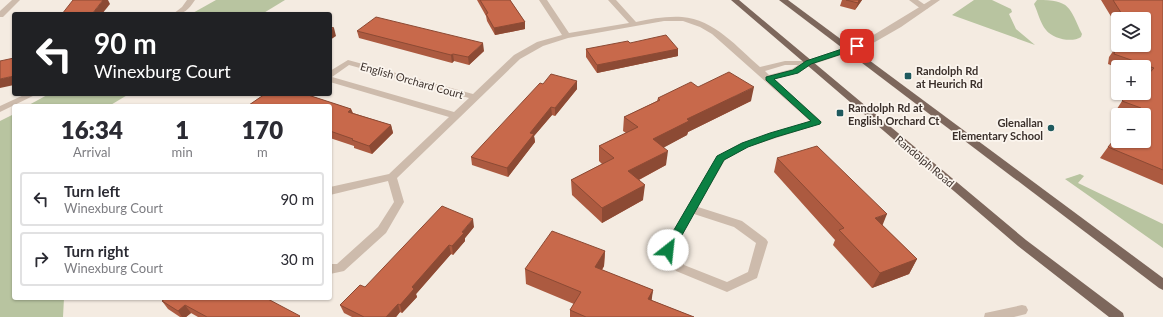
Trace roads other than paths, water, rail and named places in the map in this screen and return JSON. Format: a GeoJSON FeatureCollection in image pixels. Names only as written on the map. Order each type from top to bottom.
{"type":"FeatureCollection","features":[{"type":"Feature","properties":{"kind":"main road","name":"Randolph Road"},"geometry":{"type":"LineString","coordinates":[[735,0],[1022,243],[1118,317]]}},
{"type":"Feature","properties":{"kind":"main road"},"geometry":{"type":"LineString","coordinates":[[783,0],[1163,285]]}},
{"type":"Feature","properties":{"kind":"street"},"geometry":{"type":"LineString","coordinates":[[0,16],[16,0]]}},
{"type":"Feature","properties":{"kind":"street"},"geometry":{"type":"LineString","coordinates":[[181,12],[185,10],[191,0]]}},
{"type":"Feature","properties":{"kind":"street"},"geometry":{"type":"LineString","coordinates":[[543,0],[568,36]]}},
{"type":"Feature","properties":{"kind":"street"},"geometry":{"type":"LineString","coordinates":[[612,0],[634,24]]}},
{"type":"Feature","properties":{"kind":"street"},"geometry":{"type":"LineString","coordinates":[[912,0],[924,7]]}},
{"type":"Feature","properties":{"kind":"street"},"geometry":{"type":"LineString","coordinates":[[768,78],[795,71],[808,63],[872,40],[898,26],[936,0]]}},
{"type":"Feature","properties":{"kind":"street","name":"English Orchard Court"},"geometry":{"type":"LineString","coordinates":[[392,177],[517,57],[540,44],[568,36],[634,24],[664,19],[683,19],[715,32],[760,70],[817,122],[745,145],[721,158],[691,209]]}},
{"type":"Feature","properties":{"kind":"street","name":"English Orchard Court"},"geometry":{"type":"LineString","coordinates":[[332,74],[348,62],[475,97]]}},
{"type":"Feature","properties":{"kind":"street"},"geometry":{"type":"LineString","coordinates":[[760,70],[785,63],[808,63]]}},
{"type":"Feature","properties":{"kind":"street","name":"English Orchard Court"},"geometry":{"type":"LineString","coordinates":[[332,80],[456,116]]}},
{"type":"Feature","properties":{"kind":"street"},"geometry":{"type":"LineString","coordinates":[[0,109],[29,96]]}},
{"type":"Feature","properties":{"kind":"street"},"geometry":{"type":"LineString","coordinates":[[332,191],[392,177],[399,202],[382,230],[340,268],[332,269]]}},
{"type":"Feature","properties":{"kind":"street"},"geometry":{"type":"LineString","coordinates":[[691,209],[738,224],[762,242],[753,276],[727,287],[680,268],[668,250],[691,209]]}},
{"type":"Feature","properties":{"kind":"street"},"geometry":{"type":"LineString","coordinates":[[990,317],[1022,310]]}},
{"type":"Feature","properties":{"kind":"place","name":"Randolph Rd at Heurich Rd"},"geometry":{"type":"Point","coordinates":[908,76]}},
{"type":"Feature","properties":{"kind":"place","name":"Randolph Rd at English Orchard Ct"},"geometry":{"type":"Point","coordinates":[840,113]}},
{"type":"Feature","properties":{"kind":"place","name":"Glenallan Elementary School"},"geometry":{"type":"Point","coordinates":[1051,128]}}]}
